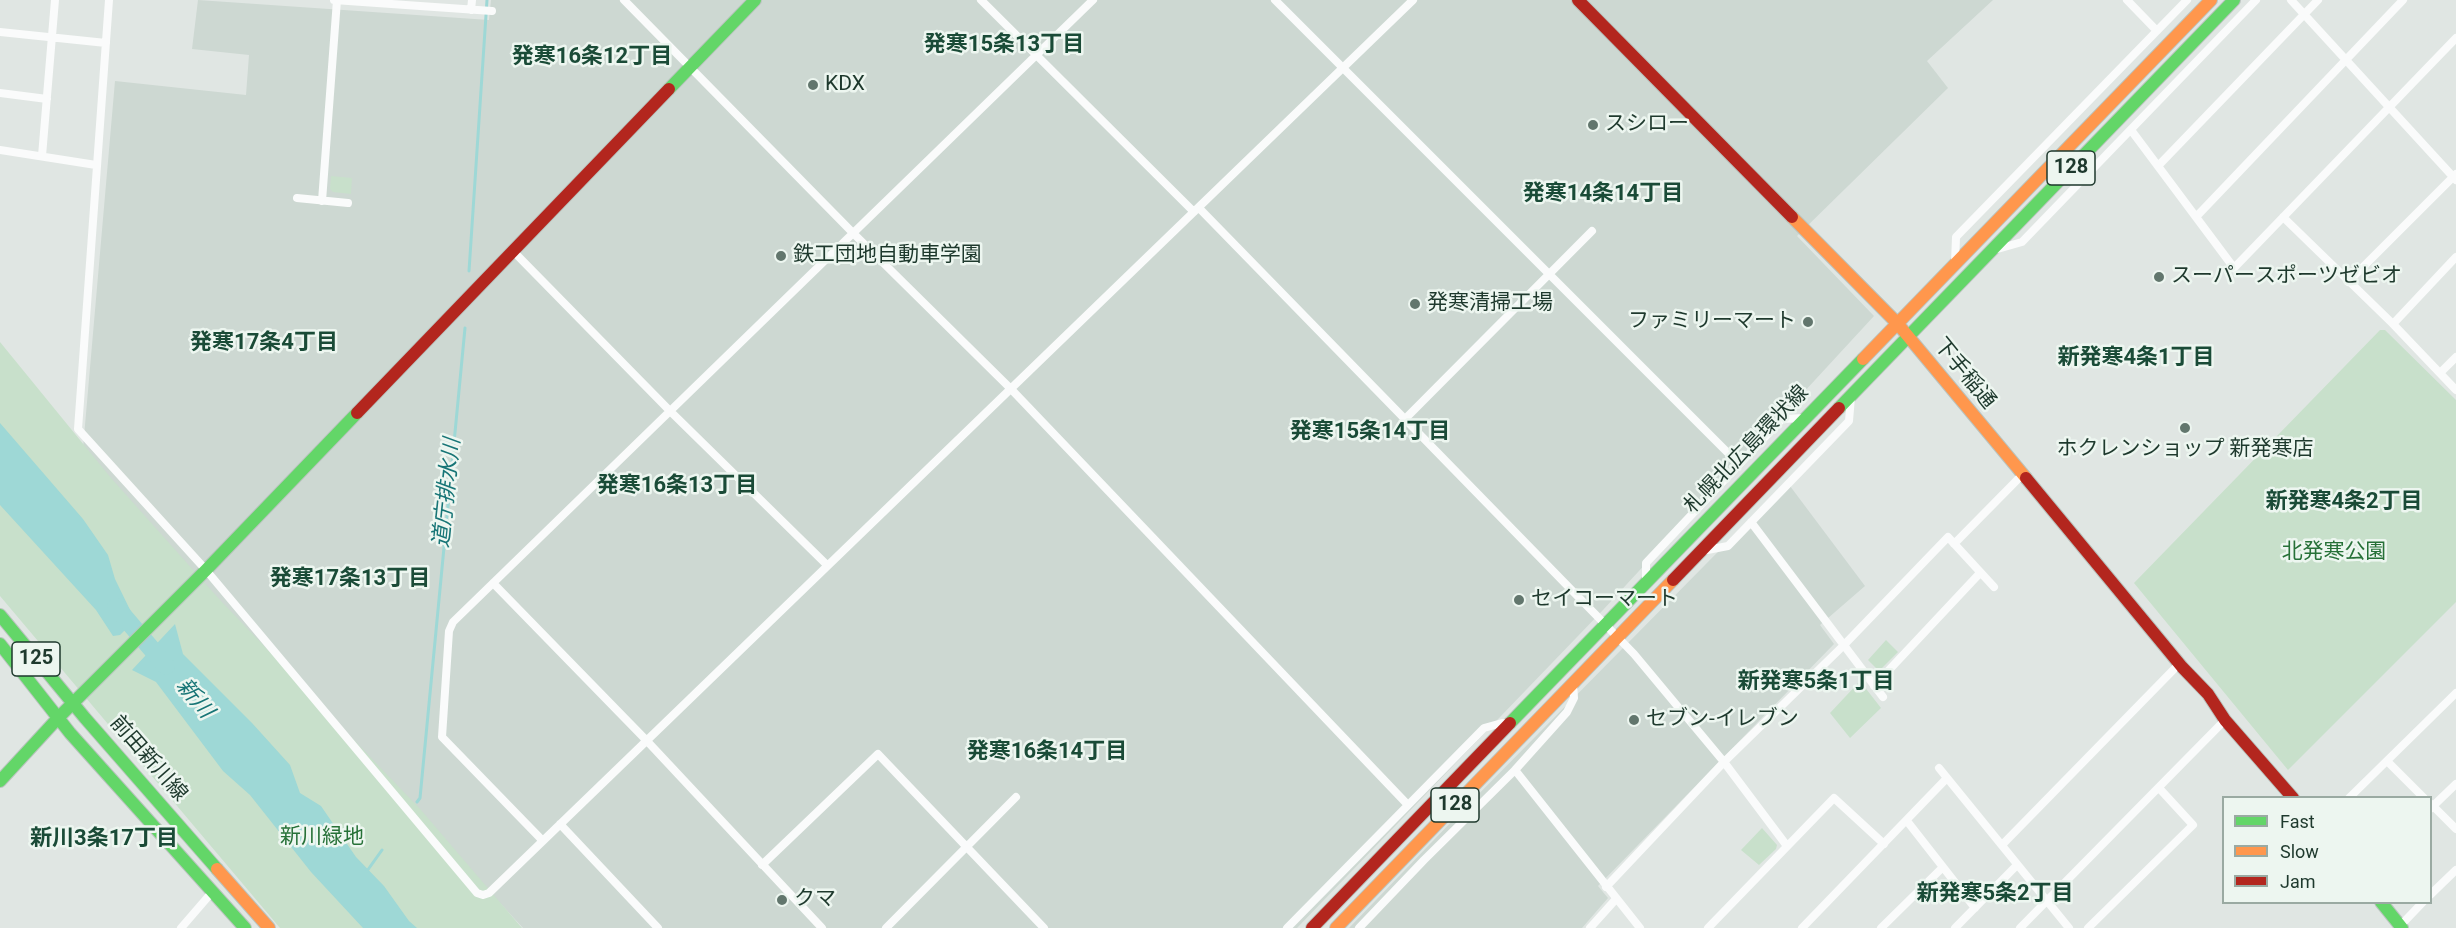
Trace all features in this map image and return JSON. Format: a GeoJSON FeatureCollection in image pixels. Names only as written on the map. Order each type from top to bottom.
{"type":"FeatureCollection","features":[{"type":"Feature","properties":{"kind":"main road"},"geometry":{"type":"LineString","coordinates":[[0,781],[58,718],[206,570],[755,0]]}},
{"type":"Feature","properties":{"kind":"main road","name":"下手稲通"},"geometry":{"type":"LineString","coordinates":[[1578,0],[1897,323],[2180,664],[2208,694],[2225,720],[2291,796]]}},
{"type":"Feature","properties":{"kind":"main road","name":"札幌北広島環状線"},"geometry":{"type":"LineString","coordinates":[[1312,928],[2211,0]]}},
{"type":"Feature","properties":{"kind":"main road","name":"札幌北広島環状線"},"geometry":{"type":"LineString","coordinates":[[1336,928],[2234,0]]}},
{"type":"Feature","properties":{"kind":"main road","name":"前田新川線"},"geometry":{"type":"LineString","coordinates":[[0,615],[73,703],[269,928]]}},
{"type":"Feature","properties":{"kind":"main road","name":"前田新川線"},"geometry":{"type":"LineString","coordinates":[[0,644],[58,718],[245,928]]}},
{"type":"Feature","properties":{"kind":"main road"},"geometry":{"type":"LineString","coordinates":[[2382,904],[2401,927]]}},
{"type":"Feature","properties":{"kind":"street"},"geometry":{"type":"LineString","coordinates":[[42,156],[55,0]]}},
{"type":"Feature","properties":{"kind":"street"},"geometry":{"type":"LineString","coordinates":[[109,0],[78,429],[206,570],[477,893],[483,895],[489,892],[647,741],[1413,0]]}},
{"type":"Feature","properties":{"kind":"street"},"geometry":{"type":"LineString","coordinates":[[322,201],[335,0],[492,11]]}},
{"type":"Feature","properties":{"kind":"street"},"geometry":{"type":"LineString","coordinates":[[472,0],[473,10]]}},
{"type":"Feature","properties":{"kind":"street"},"geometry":{"type":"LineString","coordinates":[[624,0],[853,233],[1011,389],[1407,804]]}},
{"type":"Feature","properties":{"kind":"street"},"geometry":{"type":"LineString","coordinates":[[981,0],[1197,210],[1618,637],[1724,762],[1787,846]]}},
{"type":"Feature","properties":{"kind":"street"},"geometry":{"type":"LineString","coordinates":[[543,841],[442,738],[449,631],[453,622],[1093,0]]}},
{"type":"Feature","properties":{"kind":"street"},"geometry":{"type":"LineString","coordinates":[[1275,0],[1738,463]]}},
{"type":"Feature","properties":{"kind":"street"},"geometry":{"type":"LineString","coordinates":[[2127,0],[2157,31]]}},
{"type":"Feature","properties":{"kind":"street"},"geometry":{"type":"LineString","coordinates":[[1955,263],[1956,237],[2187,0]]}},
{"type":"Feature","properties":{"kind":"street"},"geometry":{"type":"LineString","coordinates":[[1992,250],[2022,242],[2256,0]]}},
{"type":"Feature","properties":{"kind":"street"},"geometry":{"type":"LineString","coordinates":[[2291,0],[2455,176],[2348,282]]}},
{"type":"Feature","properties":{"kind":"street"},"geometry":{"type":"LineString","coordinates":[[2159,165],[2318,0]]}},
{"type":"Feature","properties":{"kind":"street"},"geometry":{"type":"LineString","coordinates":[[2196,217],[2403,0]]}},
{"type":"Feature","properties":{"kind":"street"},"geometry":{"type":"LineString","coordinates":[[0,32],[106,43]]}},
{"type":"Feature","properties":{"kind":"street"},"geometry":{"type":"LineString","coordinates":[[2130,130],[2159,165],[2234,268],[2456,38]]}},
{"type":"Feature","properties":{"kind":"street"},"geometry":{"type":"LineString","coordinates":[[0,93],[47,99]]}},
{"type":"Feature","properties":{"kind":"street"},"geometry":{"type":"LineString","coordinates":[[0,150],[96,165]]}},
{"type":"Feature","properties":{"kind":"street"},"geometry":{"type":"LineString","coordinates":[[297,198],[348,203]]}},
{"type":"Feature","properties":{"kind":"street"},"geometry":{"type":"LineString","coordinates":[[2283,218],[2393,324],[2456,390]]}},
{"type":"Feature","properties":{"kind":"street"},"geometry":{"type":"LineString","coordinates":[[1405,419],[1592,231]]}},
{"type":"Feature","properties":{"kind":"street"},"geometry":{"type":"LineString","coordinates":[[513,251],[670,411],[827,565]]}},
{"type":"Feature","properties":{"kind":"street"},"geometry":{"type":"LineString","coordinates":[[2393,324],[2456,257]]}},
{"type":"Feature","properties":{"kind":"street"},"geometry":{"type":"LineString","coordinates":[[2440,373],[2456,357]]}},
{"type":"Feature","properties":{"kind":"street"},"geometry":{"type":"LineString","coordinates":[[1701,551],[1728,546],[1849,421],[1851,396]]}},
{"type":"Feature","properties":{"kind":"street"},"geometry":{"type":"LineString","coordinates":[[1646,584],[1646,563],[1738,463],[1782,419],[1805,418]]}},
{"type":"Feature","properties":{"kind":"street"},"geometry":{"type":"LineString","coordinates":[[1954,544],[2022,475]]}},
{"type":"Feature","properties":{"kind":"street"},"geometry":{"type":"LineString","coordinates":[[1751,522],[1883,697]]}},
{"type":"Feature","properties":{"kind":"street"},"geometry":{"type":"LineString","coordinates":[[1606,886],[1724,762],[1844,645],[1948,537],[1994,587]]}},
{"type":"Feature","properties":{"kind":"street"},"geometry":{"type":"LineString","coordinates":[[1874,686],[1980,573]]}},
{"type":"Feature","properties":{"kind":"street"},"geometry":{"type":"LineString","coordinates":[[493,583],[647,741],[822,928]]}},
{"type":"Feature","properties":{"kind":"street"},"geometry":{"type":"LineString","coordinates":[[2002,845],[2180,664]]}},
{"type":"Feature","properties":{"kind":"street"},"geometry":{"type":"LineString","coordinates":[[1359,928],[1515,770],[1567,712],[1574,698],[1573,683]]}},
{"type":"Feature","properties":{"kind":"street"},"geometry":{"type":"LineString","coordinates":[[2351,796],[2456,693]]}},
{"type":"Feature","properties":{"kind":"street"},"geometry":{"type":"LineString","coordinates":[[2020,928],[2225,720]]}},
{"type":"Feature","properties":{"kind":"street"},"geometry":{"type":"LineString","coordinates":[[1287,928],[1484,728],[1502,723],[1511,724]]}},
{"type":"Feature","properties":{"kind":"street"},"geometry":{"type":"LineString","coordinates":[[762,865],[878,754],[1044,928]]}},
{"type":"Feature","properties":{"kind":"street"},"geometry":{"type":"LineString","coordinates":[[2387,761],[2422,796]]}},
{"type":"Feature","properties":{"kind":"street"},"geometry":{"type":"LineString","coordinates":[[1939,768],[2069,928]]}},
{"type":"Feature","properties":{"kind":"street"},"geometry":{"type":"LineString","coordinates":[[1515,770],[1640,928]]}},
{"type":"Feature","properties":{"kind":"street"},"geometry":{"type":"LineString","coordinates":[[1802,928],[1947,778]]}},
{"type":"Feature","properties":{"kind":"street"},"geometry":{"type":"LineString","coordinates":[[2432,806],[2456,784]]}},
{"type":"Feature","properties":{"kind":"street"},"geometry":{"type":"LineString","coordinates":[[2088,928],[2193,825],[2159,788]]}},
{"type":"Feature","properties":{"kind":"street"},"geometry":{"type":"LineString","coordinates":[[886,928],[1016,797]]}},
{"type":"Feature","properties":{"kind":"street"},"geometry":{"type":"LineString","coordinates":[[1708,928],[1834,798],[1884,844]]}},
{"type":"Feature","properties":{"kind":"street"},"geometry":{"type":"LineString","coordinates":[[2432,808],[2456,829]]}},
{"type":"Feature","properties":{"kind":"street"},"geometry":{"type":"LineString","coordinates":[[1907,821],[1975,908]]}},
{"type":"Feature","properties":{"kind":"street"},"geometry":{"type":"LineString","coordinates":[[560,824],[658,928]]}},
{"type":"Feature","properties":{"kind":"street"},"geometry":{"type":"LineString","coordinates":[[1955,928],[2017,865]]}},
{"type":"Feature","properties":{"kind":"street"},"geometry":{"type":"LineString","coordinates":[[1881,928],[1942,868]]}},
{"type":"Feature","properties":{"kind":"street"},"geometry":{"type":"LineString","coordinates":[[2432,894],[2456,870]]}},
{"type":"Feature","properties":{"kind":"street"},"geometry":{"type":"LineString","coordinates":[[181,928],[213,891]]}},
{"type":"Feature","properties":{"kind":"street"},"geometry":{"type":"LineString","coordinates":[[1590,928],[1616,899]]}},
{"type":"Feature","properties":{"kind":"street"},"geometry":{"type":"LineString","coordinates":[[2401,927],[2422,904]]}},
{"type":"Feature","properties":{"kind":"shaded area"},"geometry":{"type":"Polygon","coordinates":[[[198,0],[489,20],[491,0],[1993,0],[1927,61],[1948,88],[1797,236],[1874,316],[1603,610],[1297,928],[523,928],[498,901],[482,917],[83,448],[115,81],[246,95],[249,55],[192,49],[198,0]]]}},
{"type":"Feature","properties":{"kind":"shaded area"},"geometry":{"type":"Polygon","coordinates":[[[1787,482],[1865,586],[1820,625],[1834,644],[1598,886],[1608,898],[1582,928],[1349,928],[1456,817],[1787,482]]]}},
{"type":"Feature","properties":{"kind":"green space"},"geometry":{"type":"Polygon","coordinates":[[[331,176],[352,178],[351,194],[333,192],[330,189],[331,176]]]}},
{"type":"Feature","properties":{"kind":"green space","name":"北発寒公園"},"geometry":{"type":"Polygon","coordinates":[[[2380,330],[2385,330],[2456,400],[2456,602],[2288,770],[2134,583],[2380,330]]]}},
{"type":"Feature","properties":{"kind":"green space","name":"新川緑地"},"geometry":{"type":"Polygon","coordinates":[[[0,342],[111,478],[220,600],[421,810],[522,928],[280,928],[0,596],[0,342]]]}},
{"type":"Feature","properties":{"kind":"green space"},"geometry":{"type":"Polygon","coordinates":[[[1886,640],[1898,652],[1879,671],[1868,660],[1886,640]]]}},
{"type":"Feature","properties":{"kind":"green space"},"geometry":{"type":"Polygon","coordinates":[[[1860,681],[1881,708],[1850,738],[1830,713],[1860,681]]]}},
{"type":"Feature","properties":{"kind":"green space"},"geometry":{"type":"Polygon","coordinates":[[[1762,828],[1777,845],[1776,849],[1759,865],[1741,850],[1762,828]]]}},
{"type":"Feature","properties":{"kind":"water"},"geometry":{"type":"Polygon","coordinates":[[[0,423],[83,519],[108,555],[115,579],[135,620],[120,635],[113,636],[96,610],[0,505],[0,423]]]}},
{"type":"Feature","properties":{"kind":"water"},"geometry":{"type":"Polygon","coordinates":[[[175,624],[183,654],[290,765],[300,793],[321,806],[356,857],[384,886],[409,921],[417,928],[363,928],[311,872],[250,795],[223,771],[156,682],[132,670],[175,624]]]}},
{"type":"Feature","properties":{"kind":"waterway","name":"道庁排水川"},"geometry":{"type":"LineString","coordinates":[[469,271],[487,0]]}},
{"type":"Feature","properties":{"kind":"waterway","name":"道庁排水川"},"geometry":{"type":"LineString","coordinates":[[417,802],[420,798],[465,328]]}},
{"type":"Feature","properties":{"kind":"waterway","name":"新川"},"geometry":{"type":"LineString","coordinates":[[116,607],[166,666]]}},
{"type":"Feature","properties":{"kind":"waterway","name":"道庁排水川"},"geometry":{"type":"LineString","coordinates":[[367,871],[382,850]]}},
{"type":"Feature","properties":{"kind":"traffic: fast"},"geometry":{"type":"LineString","coordinates":[[669,89],[755,0]]}},
{"type":"Feature","properties":{"kind":"traffic: fast"},"geometry":{"type":"LineString","coordinates":[[1839,408],[2234,0]]}},
{"type":"Feature","properties":{"kind":"traffic: fast"},"geometry":{"type":"LineString","coordinates":[[1510,723],[1863,359]]}},
{"type":"Feature","properties":{"kind":"traffic: fast"},"geometry":{"type":"LineString","coordinates":[[0,781],[58,718],[206,570],[357,413]]}},
{"type":"Feature","properties":{"kind":"traffic: fast"},"geometry":{"type":"LineString","coordinates":[[0,615],[85,718],[217,869]]}},
{"type":"Feature","properties":{"kind":"traffic: fast"},"geometry":{"type":"LineString","coordinates":[[0,644],[70,733],[245,928]]}},
{"type":"Feature","properties":{"kind":"traffic: fast"},"geometry":{"type":"LineString","coordinates":[[2383,904],[2402,928]]}},
{"type":"Feature","properties":{"kind":"traffic: slow"},"geometry":{"type":"LineString","coordinates":[[1863,359],[2211,0]]}},
{"type":"Feature","properties":{"kind":"traffic: slow"},"geometry":{"type":"LineString","coordinates":[[1792,217],[1897,323],[2026,478]]}},
{"type":"Feature","properties":{"kind":"traffic: slow"},"geometry":{"type":"LineString","coordinates":[[1336,928],[1673,580]]}},
{"type":"Feature","properties":{"kind":"traffic: slow"},"geometry":{"type":"LineString","coordinates":[[217,869],[269,928]]}},
{"type":"Feature","properties":{"kind":"traffic: jam"},"geometry":{"type":"LineString","coordinates":[[1578,0],[1792,217]]}},
{"type":"Feature","properties":{"kind":"traffic: jam"},"geometry":{"type":"LineString","coordinates":[[357,413],[669,89]]}},
{"type":"Feature","properties":{"kind":"traffic: jam"},"geometry":{"type":"LineString","coordinates":[[1673,580],[1839,408]]}},
{"type":"Feature","properties":{"kind":"traffic: jam"},"geometry":{"type":"LineString","coordinates":[[2026,478],[2182,667],[2208,694],[2225,720],[2291,796]]}},
{"type":"Feature","properties":{"kind":"traffic: jam"},"geometry":{"type":"LineString","coordinates":[[1312,928],[1510,723]]}},
{"type":"Feature","properties":{"kind":"place","name":"KDX"},"geometry":{"type":"Point","coordinates":[813,85]}},
{"type":"Feature","properties":{"kind":"place","name":"スシロー"},"geometry":{"type":"Point","coordinates":[1593,125]}},
{"type":"Feature","properties":{"kind":"place","name":"鉄工団地自動車学園"},"geometry":{"type":"Point","coordinates":[781,256]}},
{"type":"Feature","properties":{"kind":"place","name":"スーパースポーツゼビオ"},"geometry":{"type":"Point","coordinates":[2159,277]}},
{"type":"Feature","properties":{"kind":"place","name":"発寒清掃工場"},"geometry":{"type":"Point","coordinates":[1415,304]}},
{"type":"Feature","properties":{"kind":"place","name":"ファミリーマート"},"geometry":{"type":"Point","coordinates":[1808,322]}},
{"type":"Feature","properties":{"kind":"place","name":"ホクレンショップ 新発寒店"},"geometry":{"type":"Point","coordinates":[2185,428]}},
{"type":"Feature","properties":{"kind":"place","name":"セイコーマート"},"geometry":{"type":"Point","coordinates":[1519,600]}},
{"type":"Feature","properties":{"kind":"place","name":"セブン-イレブン"},"geometry":{"type":"Point","coordinates":[1634,720]}},
{"type":"Feature","properties":{"kind":"place","name":"クマ"},"geometry":{"type":"Point","coordinates":[782,900]}},
{"type":"Feature","properties":{"kind":"district","name":"発寒15条13丁目"},"geometry":{"type":"Point","coordinates":[1004,45]}},
{"type":"Feature","properties":{"kind":"district","name":"発寒16条12丁目"},"geometry":{"type":"Point","coordinates":[592,57]}},
{"type":"Feature","properties":{"kind":"district","name":"発寒14条14丁目"},"geometry":{"type":"Point","coordinates":[1603,194]}},
{"type":"Feature","properties":{"kind":"district","name":"発寒17条4丁目"},"geometry":{"type":"Point","coordinates":[264,343]}},
{"type":"Feature","properties":{"kind":"district","name":"新発寒4条1丁目"},"geometry":{"type":"Point","coordinates":[2136,358]}},
{"type":"Feature","properties":{"kind":"district","name":"発寒15条14丁目"},"geometry":{"type":"Point","coordinates":[1370,432]}},
{"type":"Feature","properties":{"kind":"district","name":"発寒16条13丁目"},"geometry":{"type":"Point","coordinates":[677,486]}},
{"type":"Feature","properties":{"kind":"district","name":"新発寒4条2丁目"},"geometry":{"type":"Point","coordinates":[2344,502]}},
{"type":"Feature","properties":{"kind":"district","name":"発寒17条13丁目"},"geometry":{"type":"Point","coordinates":[350,579]}},
{"type":"Feature","properties":{"kind":"district","name":"新発寒5条1丁目"},"geometry":{"type":"Point","coordinates":[1816,682]}},
{"type":"Feature","properties":{"kind":"district","name":"発寒16条14丁目"},"geometry":{"type":"Point","coordinates":[1047,752]}},
{"type":"Feature","properties":{"kind":"district","name":"新川3条17丁目"},"geometry":{"type":"Point","coordinates":[104,839]}},
{"type":"Feature","properties":{"kind":"district","name":"新発寒5条2丁目"},"geometry":{"type":"Point","coordinates":[1995,894]}}]}
